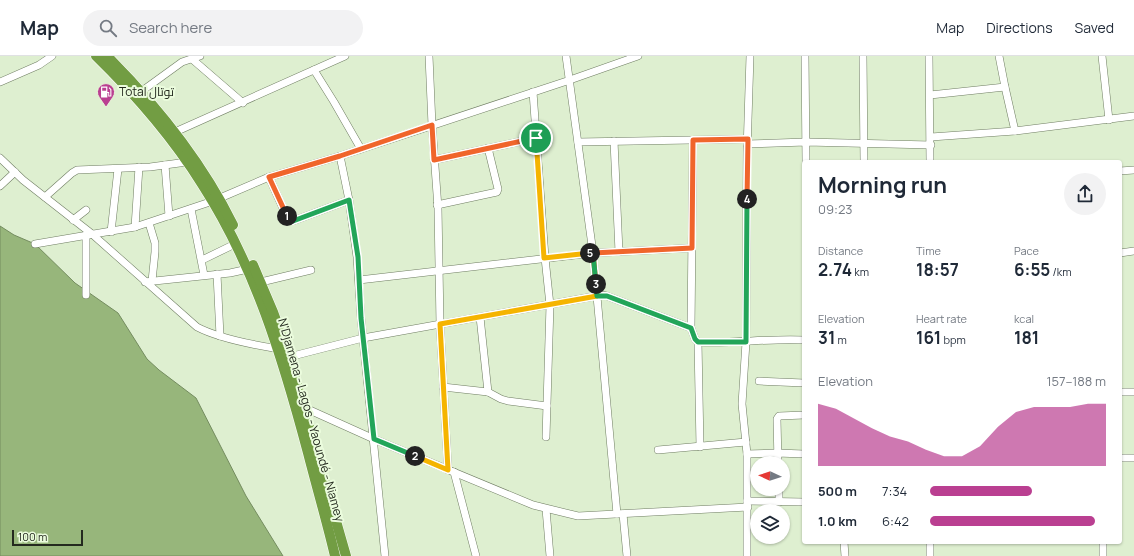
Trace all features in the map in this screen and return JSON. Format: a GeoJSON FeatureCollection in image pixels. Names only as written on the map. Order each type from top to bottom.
{"type":"FeatureCollection","features":[{"type":"Feature","properties":{"kind":"highway","name":"N'Djamena - Lagos - Yaoundé - Niamey"},"geometry":{"type":"LineString","coordinates":[[96,56],[121,80],[141,103],[216,200],[262,282],[289,357],[346,556]]}},
{"type":"Feature","properties":{"kind":"highway","name":"N'Djamena - Lagos - Yaoundé - Niamey"},"geometry":{"type":"LineString","coordinates":[[107,56],[142,92],[175,132],[200,167],[248,270],[279,349],[335,556]]}},
{"type":"Feature","properties":{"kind":"street"},"geometry":{"type":"LineString","coordinates":[[0,82],[39,65],[52,56]]}},
{"type":"Feature","properties":{"kind":"street"},"geometry":{"type":"LineString","coordinates":[[142,92],[183,59],[192,59],[200,56]]}},
{"type":"Feature","properties":{"kind":"street"},"geometry":{"type":"LineString","coordinates":[[175,132],[243,103],[344,56]]}},
{"type":"Feature","properties":{"kind":"street"},"geometry":{"type":"LineString","coordinates":[[429,56],[437,205],[443,387],[451,471],[476,556]]}},
{"type":"Feature","properties":{"kind":"street"},"geometry":{"type":"LineString","coordinates":[[566,56],[593,253],[620,514],[627,556]]}},
{"type":"Feature","properties":{"kind":"street"},"geometry":{"type":"LineString","coordinates":[[35,244],[111,232],[149,223],[216,200],[269,177],[340,156],[638,56]]}},
{"type":"Feature","properties":{"kind":"street"},"geometry":{"type":"LineString","coordinates":[[747,556],[747,454],[742,404],[746,342],[747,141],[750,56]]}},
{"type":"Feature","properties":{"kind":"street"},"geometry":{"type":"LineString","coordinates":[[806,56],[806,160]]}},
{"type":"Feature","properties":{"kind":"street"},"geometry":{"type":"LineString","coordinates":[[863,56],[864,160]]}},
{"type":"Feature","properties":{"kind":"street"},"geometry":{"type":"LineString","coordinates":[[929,56],[931,137],[930,160]]}},
{"type":"Feature","properties":{"kind":"street"},"geometry":{"type":"LineString","coordinates":[[999,56],[1015,131]]}},
{"type":"Feature","properties":{"kind":"street"},"geometry":{"type":"LineString","coordinates":[[1102,56],[1109,120]]}},
{"type":"Feature","properties":{"kind":"street"},"geometry":{"type":"LineString","coordinates":[[192,59],[243,103]]}},
{"type":"Feature","properties":{"kind":"street"},"geometry":{"type":"LineString","coordinates":[[314,70],[361,149]]}},
{"type":"Feature","properties":{"kind":"street"},"geometry":{"type":"LineString","coordinates":[[930,95],[1005,87]]}},
{"type":"Feature","properties":{"kind":"street"},"geometry":{"type":"LineString","coordinates":[[533,92],[544,258],[550,305],[546,437]]}},
{"type":"Feature","properties":{"kind":"street"},"geometry":{"type":"LineString","coordinates":[[931,137],[1015,131],[1134,116]]}},
{"type":"Feature","properties":{"kind":"street"},"geometry":{"type":"LineString","coordinates":[[434,160],[536,138]]}},
{"type":"Feature","properties":{"kind":"street"},"geometry":{"type":"LineString","coordinates":[[578,142],[693,140],[930,145]]}},
{"type":"Feature","properties":{"kind":"street"},"geometry":{"type":"LineString","coordinates":[[693,140],[691,328],[695,339],[698,342],[700,447]]}},
{"type":"Feature","properties":{"kind":"street"},"geometry":{"type":"LineString","coordinates":[[614,141],[619,252]]}},
{"type":"Feature","properties":{"kind":"street"},"geometry":{"type":"LineString","coordinates":[[437,205],[497,192],[498,189],[488,148]]}},
{"type":"Feature","properties":{"kind":"street"},"geometry":{"type":"LineString","coordinates":[[340,156],[358,257],[363,338],[386,556]]}},
{"type":"Feature","properties":{"kind":"street"},"geometry":{"type":"LineString","coordinates":[[0,158],[89,235],[148,282],[198,327],[209,333],[220,336],[279,349]]}},
{"type":"Feature","properties":{"kind":"street"},"geometry":{"type":"LineString","coordinates":[[45,197],[72,173],[78,170],[139,168],[187,162]]}},
{"type":"Feature","properties":{"kind":"street"},"geometry":{"type":"LineString","coordinates":[[165,165],[169,216]]}},
{"type":"Feature","properties":{"kind":"street"},"geometry":{"type":"LineString","coordinates":[[135,227],[139,168]]}},
{"type":"Feature","properties":{"kind":"street"},"geometry":{"type":"LineString","coordinates":[[111,232],[118,169]]}},
{"type":"Feature","properties":{"kind":"street"},"geometry":{"type":"LineString","coordinates":[[1122,171],[1134,170]]}},
{"type":"Feature","properties":{"kind":"street"},"geometry":{"type":"LineString","coordinates":[[0,186],[15,172]]}},
{"type":"Feature","properties":{"kind":"street"},"geometry":{"type":"LineString","coordinates":[[269,177],[287,216],[293,221],[349,200]]}},
{"type":"Feature","properties":{"kind":"street"},"geometry":{"type":"LineString","coordinates":[[191,209],[204,275]]}},
{"type":"Feature","properties":{"kind":"street"},"geometry":{"type":"LineString","coordinates":[[73,220],[86,210]]}},
{"type":"Feature","properties":{"kind":"street"},"geometry":{"type":"LineString","coordinates":[[148,282],[155,252],[155,243],[149,223]]}},
{"type":"Feature","properties":{"kind":"street"},"geometry":{"type":"LineString","coordinates":[[86,295],[89,235]]}},
{"type":"Feature","properties":{"kind":"street"},"geometry":{"type":"LineString","coordinates":[[202,260],[235,244]]}},
{"type":"Feature","properties":{"kind":"street"},"geometry":{"type":"LineString","coordinates":[[359,280],[593,253],[692,248]]}},
{"type":"Feature","properties":{"kind":"street"},"geometry":{"type":"LineString","coordinates":[[1122,253],[1134,251]]}},
{"type":"Feature","properties":{"kind":"street"},"geometry":{"type":"LineString","coordinates":[[148,282],[177,277],[248,270]]}},
{"type":"Feature","properties":{"kind":"street"},"geometry":{"type":"LineString","coordinates":[[262,282],[311,270]]}},
{"type":"Feature","properties":{"kind":"street"},"geometry":{"type":"LineString","coordinates":[[217,274],[220,336]]}},
{"type":"Feature","properties":{"kind":"street"},"geometry":{"type":"LineString","coordinates":[[289,357],[363,338],[597,296],[607,296],[691,328]]}},
{"type":"Feature","properties":{"kind":"street"},"geometry":{"type":"LineString","coordinates":[[480,317],[488,392]]}},
{"type":"Feature","properties":{"kind":"street"},"geometry":{"type":"LineString","coordinates":[[698,342],[746,342],[786,338],[802,340]]}},
{"type":"Feature","properties":{"kind":"street"},"geometry":{"type":"LineString","coordinates":[[759,381],[802,383]]}},
{"type":"Feature","properties":{"kind":"street"},"geometry":{"type":"LineString","coordinates":[[443,387],[488,392],[500,399],[508,401],[547,406]]}},
{"type":"Feature","properties":{"kind":"street"},"geometry":{"type":"LineString","coordinates":[[1122,392],[1134,392]]}},
{"type":"Feature","properties":{"kind":"street"},"geometry":{"type":"LineString","coordinates":[[303,407],[374,439],[534,505],[578,516],[779,502],[802,502]]}},
{"type":"Feature","properties":{"kind":"street"},"geometry":{"type":"LineString","coordinates":[[777,456],[777,419],[779,416],[802,415]]}},
{"type":"Feature","properties":{"kind":"street"},"geometry":{"type":"LineString","coordinates":[[658,450],[746,442]]}},
{"type":"Feature","properties":{"kind":"street"},"geometry":{"type":"LineString","coordinates":[[747,454],[802,454]]}},
{"type":"Feature","properties":{"kind":"street"},"geometry":{"type":"LineString","coordinates":[[1122,458],[1134,458]]}},
{"type":"Feature","properties":{"kind":"street"},"geometry":{"type":"LineString","coordinates":[[779,496],[779,502]]}},
{"type":"Feature","properties":{"kind":"street"},"geometry":{"type":"LineString","coordinates":[[546,509],[550,556]]}},
{"type":"Feature","properties":{"kind":"street"},"geometry":{"type":"LineString","coordinates":[[844,544],[844,556]]}},
{"type":"Feature","properties":{"kind":"street"},"geometry":{"type":"LineString","coordinates":[[930,544],[930,556]]}},
{"type":"Feature","properties":{"kind":"street"},"geometry":{"type":"LineString","coordinates":[[1103,544],[1103,556]]}},
{"type":"Feature","properties":{"kind":"shaded area"},"geometry":{"type":"Polygon","coordinates":[[[0,226],[14,235],[35,244],[75,283],[118,313],[147,359],[196,398],[246,496],[283,556],[0,556],[0,226]]]}},
{"type":"Feature","properties":{"kind":"place","name":"Total توتال"},"geometry":{"type":"Point","coordinates":[106,107]}},
{"type":"Feature","properties":{"kind":"route"},"geometry":{"type":"LineString","coordinates":[[536,138],[434,160],[432,125],[340,156],[269,177],[287,216],[293,221],[349,200],[358,257],[361,318],[374,439],[448,470],[440,324],[597,296],[593,253],[692,248],[693,140],[748,139],[746,342],[698,342],[695,339],[691,328],[607,296],[597,296],[593,253],[544,258],[536,138]]}}]}
